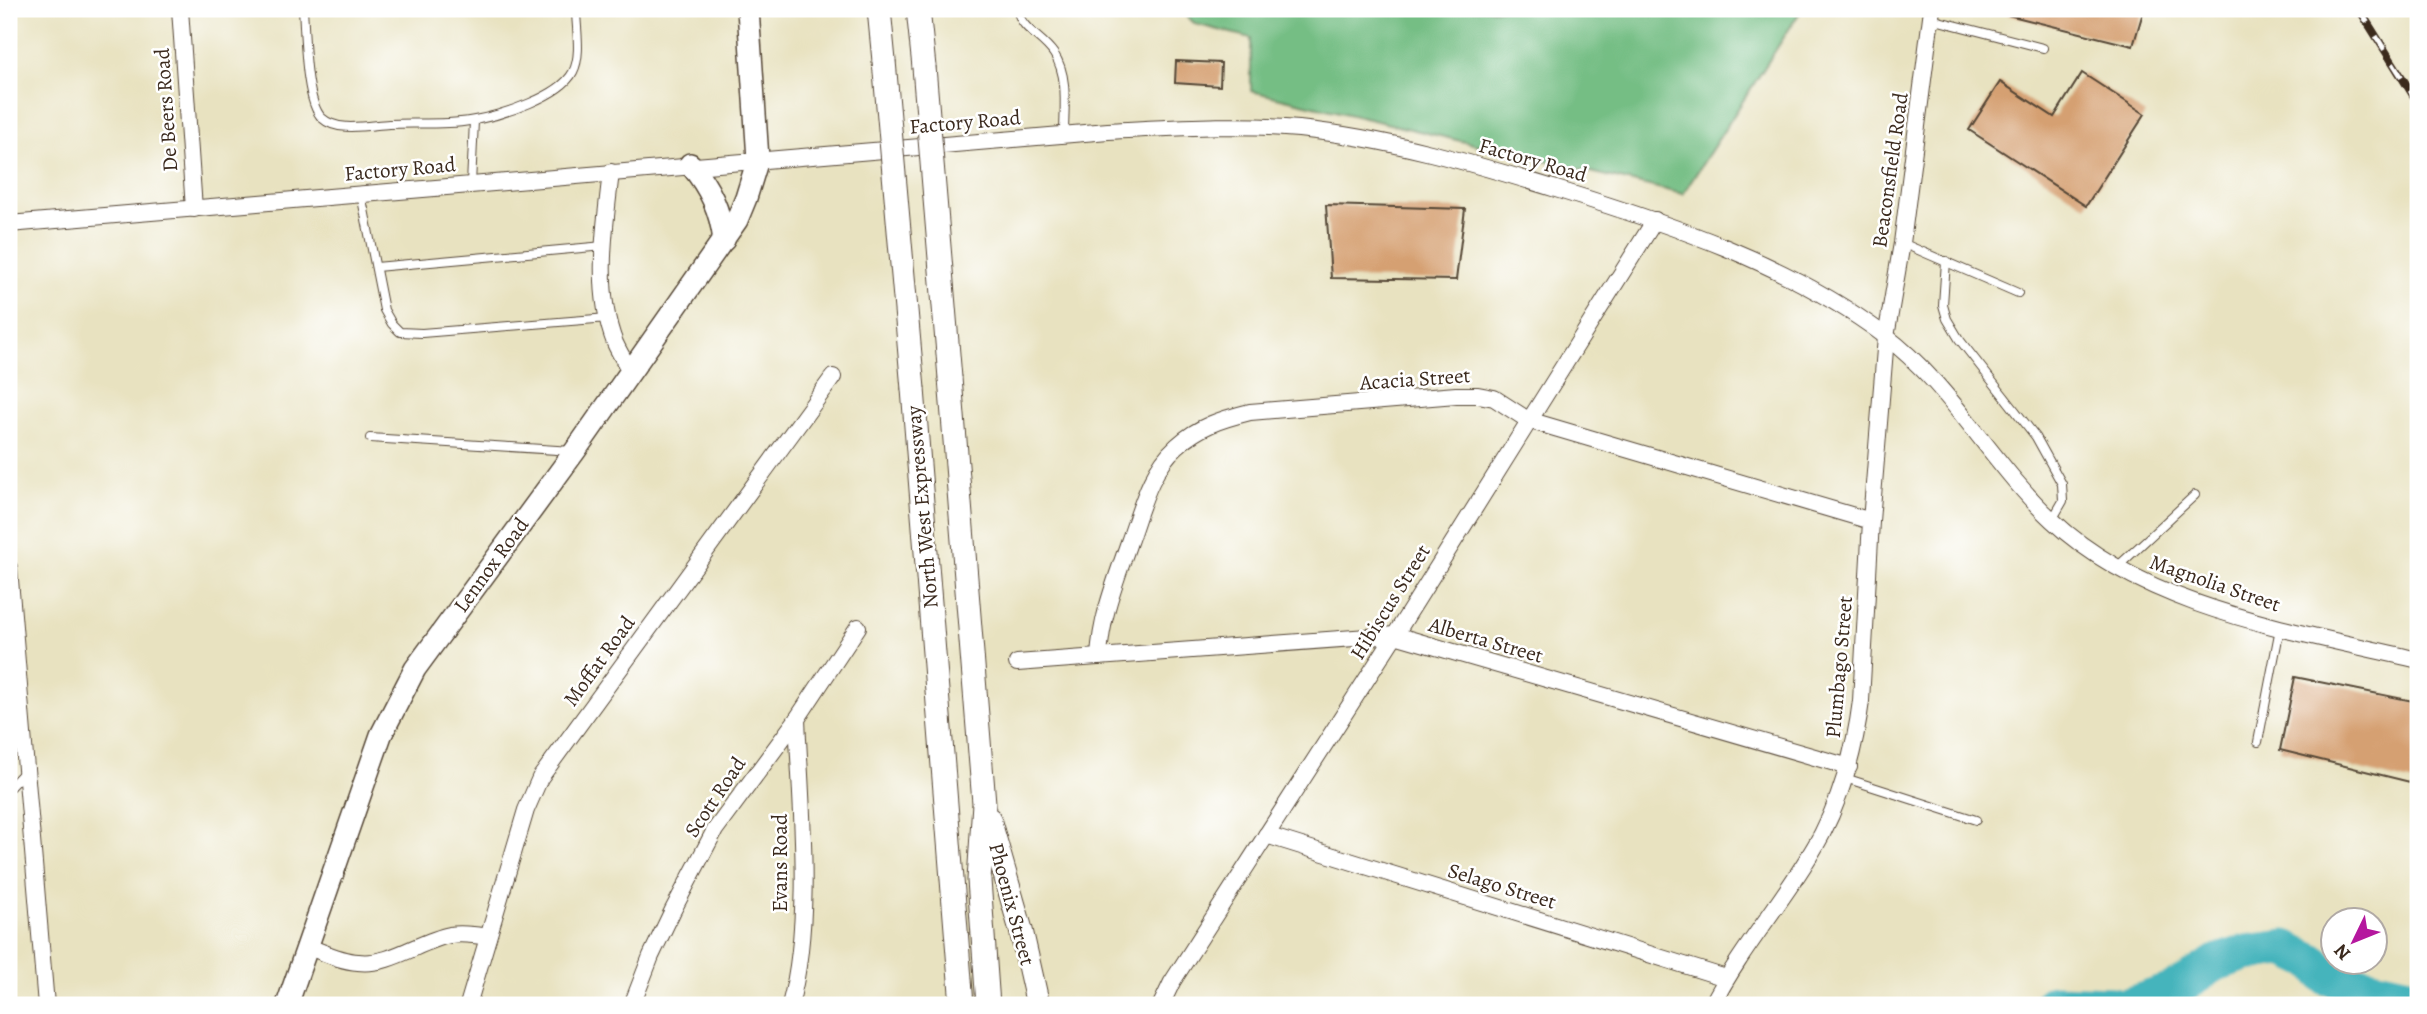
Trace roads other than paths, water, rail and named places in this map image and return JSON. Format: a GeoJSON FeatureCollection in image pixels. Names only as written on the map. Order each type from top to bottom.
{"type":"FeatureCollection","features":[{"type":"Feature","properties":{"kind":"main road","name":"North West Expressway"},"geometry":{"type":"LineString","coordinates":[[879,9],[913,389],[962,1005]]}},
{"type":"Feature","properties":{"kind":"main road","name":"North West Expressway"},"geometry":{"type":"LineString","coordinates":[[918,9],[984,803]]}},
{"type":"Feature","properties":{"kind":"main road"},"geometry":{"type":"LineString","coordinates":[[984,803],[979,880],[988,1005]]}},
{"type":"Feature","properties":{"kind":"main road","name":"Phoenix Street"},"geometry":{"type":"LineString","coordinates":[[984,803],[1021,930],[1038,1005]]}},
{"type":"Feature","properties":{"kind":"street","name":"De Beers Road"},"geometry":{"type":"LineString","coordinates":[[180,9],[194,209]]}},
{"type":"Feature","properties":{"kind":"street"},"geometry":{"type":"LineString","coordinates":[[748,9],[758,159]]}},
{"type":"Feature","properties":{"kind":"street","name":"Beaconsfield Road"},"geometry":{"type":"LineString","coordinates":[[1886,337],[1902,243],[1931,14]]}},
{"type":"Feature","properties":{"kind":"street","name":"Factory Road"},"geometry":{"type":"LineString","coordinates":[[9,224],[690,164],[1108,131],[1245,125],[1328,133],[1421,150],[1655,220],[1723,247],[1832,300],[1886,337]]}},
{"type":"Feature","properties":{"kind":"street","name":"Lennox Road"},"geometry":{"type":"LineString","coordinates":[[287,1005],[370,765],[397,700],[415,669],[575,451],[724,240],[746,198],[758,159]]}},
{"type":"Feature","properties":{"kind":"street"},"geometry":{"type":"LineString","coordinates":[[690,164],[713,197],[721,217],[724,240]]}},
{"type":"Feature","properties":{"kind":"street"},"geometry":{"type":"LineString","coordinates":[[611,172],[604,246],[608,318],[615,343],[630,371]]}},
{"type":"Feature","properties":{"kind":"street","name":"Hibiscus Street"},"geometry":{"type":"LineString","coordinates":[[1161,1005],[1172,982],[1395,635],[1655,220]]}},
{"type":"Feature","properties":{"kind":"street","name":"Magnolia Street"},"geometry":{"type":"LineString","coordinates":[[1886,337],[1928,376],[2017,484],[2052,520],[2085,548],[2116,568],[2172,595],[2280,628],[2418,660]]}},
{"type":"Feature","properties":{"kind":"street","name":"Plumbago Street"},"geometry":{"type":"LineString","coordinates":[[1712,1005],[1726,978],[1821,835],[1847,772],[1861,701],[1871,521],[1886,337]]}},
{"type":"Feature","properties":{"kind":"street","name":"Moffat Road"},"geometry":{"type":"LineString","coordinates":[[468,1005],[528,802],[540,778],[833,377]]}},
{"type":"Feature","properties":{"kind":"street","name":"Acacia Street"},"geometry":{"type":"LineString","coordinates":[[1099,657],[1100,632],[1109,599],[1151,484],[1161,464],[1176,447],[1200,428],[1220,419],[1250,412],[1456,395],[1494,398],[1528,420],[1871,521]]}},
{"type":"Feature","properties":{"kind":"street"},"geometry":{"type":"LineString","coordinates":[[9,568],[46,1005]]}},
{"type":"Feature","properties":{"kind":"street","name":"Scott Road"},"geometry":{"type":"LineString","coordinates":[[632,1005],[651,956],[698,860],[723,819],[797,719],[858,627]]}},
{"type":"Feature","properties":{"kind":"street","name":"Alberta Street"},"geometry":{"type":"LineString","coordinates":[[1017,663],[1395,635],[1847,772]]}},
{"type":"Feature","properties":{"kind":"street","name":"Evans Road"},"geometry":{"type":"LineString","coordinates":[[790,1005],[799,959],[803,861],[797,719]]}},
{"type":"Feature","properties":{"kind":"street","name":"Selago Street"},"geometry":{"type":"LineString","coordinates":[[1266,835],[1726,978]]}},
{"type":"Feature","properties":{"kind":"street"},"geometry":{"type":"LineString","coordinates":[[306,946],[338,958],[374,962],[451,935],[488,937]]}},
{"type":"Feature","properties":{"kind":"lane"},"geometry":{"type":"LineString","coordinates":[[303,9],[308,78],[314,106],[322,118],[335,125],[356,127],[474,121],[550,94],[564,84],[574,71],[577,56],[576,9]]}},
{"type":"Feature","properties":{"kind":"lane"},"geometry":{"type":"LineString","coordinates":[[1017,9],[1019,19],[1054,53],[1062,69],[1064,135]]}},
{"type":"Feature","properties":{"kind":"lane"},"geometry":{"type":"LineString","coordinates":[[1931,14],[2043,48]]}},
{"type":"Feature","properties":{"kind":"lane"},"geometry":{"type":"LineString","coordinates":[[471,184],[474,121]]}},
{"type":"Feature","properties":{"kind":"lane"},"geometry":{"type":"LineString","coordinates":[[361,194],[384,310],[400,332],[410,334],[608,318]]}},
{"type":"Feature","properties":{"kind":"lane"},"geometry":{"type":"LineString","coordinates":[[1902,243],[2018,293]]}},
{"type":"Feature","properties":{"kind":"lane"},"geometry":{"type":"LineString","coordinates":[[376,267],[604,246]]}},
{"type":"Feature","properties":{"kind":"lane"},"geometry":{"type":"LineString","coordinates":[[1945,261],[1943,305],[1947,319],[1959,339],[2036,437],[2062,484],[2063,501],[2052,520]]}},
{"type":"Feature","properties":{"kind":"lane"},"geometry":{"type":"LineString","coordinates":[[370,438],[575,451]]}},
{"type":"Feature","properties":{"kind":"lane"},"geometry":{"type":"LineString","coordinates":[[2116,568],[2195,495]]}},
{"type":"Feature","properties":{"kind":"lane"},"geometry":{"type":"LineString","coordinates":[[2258,742],[2280,628]]}},
{"type":"Feature","properties":{"kind":"lane"},"geometry":{"type":"LineString","coordinates":[[9,789],[26,770]]}},
{"type":"Feature","properties":{"kind":"lane"},"geometry":{"type":"LineString","coordinates":[[1847,772],[1976,820]]}},
{"type":"Feature","properties":{"kind":"waterway"},"geometry":{"type":"LineString","coordinates":[[2130,1005],[2172,991],[2216,963],[2246,953],[2285,948],[2312,961],[2327,977],[2418,997]]}},
{"type":"Feature","properties":{"kind":"waterway"},"geometry":{"type":"LineString","coordinates":[[2051,1005],[2113,1005]]}},
{"type":"Feature","properties":{"kind":"railway"},"geometry":{"type":"LineString","coordinates":[[2359,9],[2418,103]]}}]}
